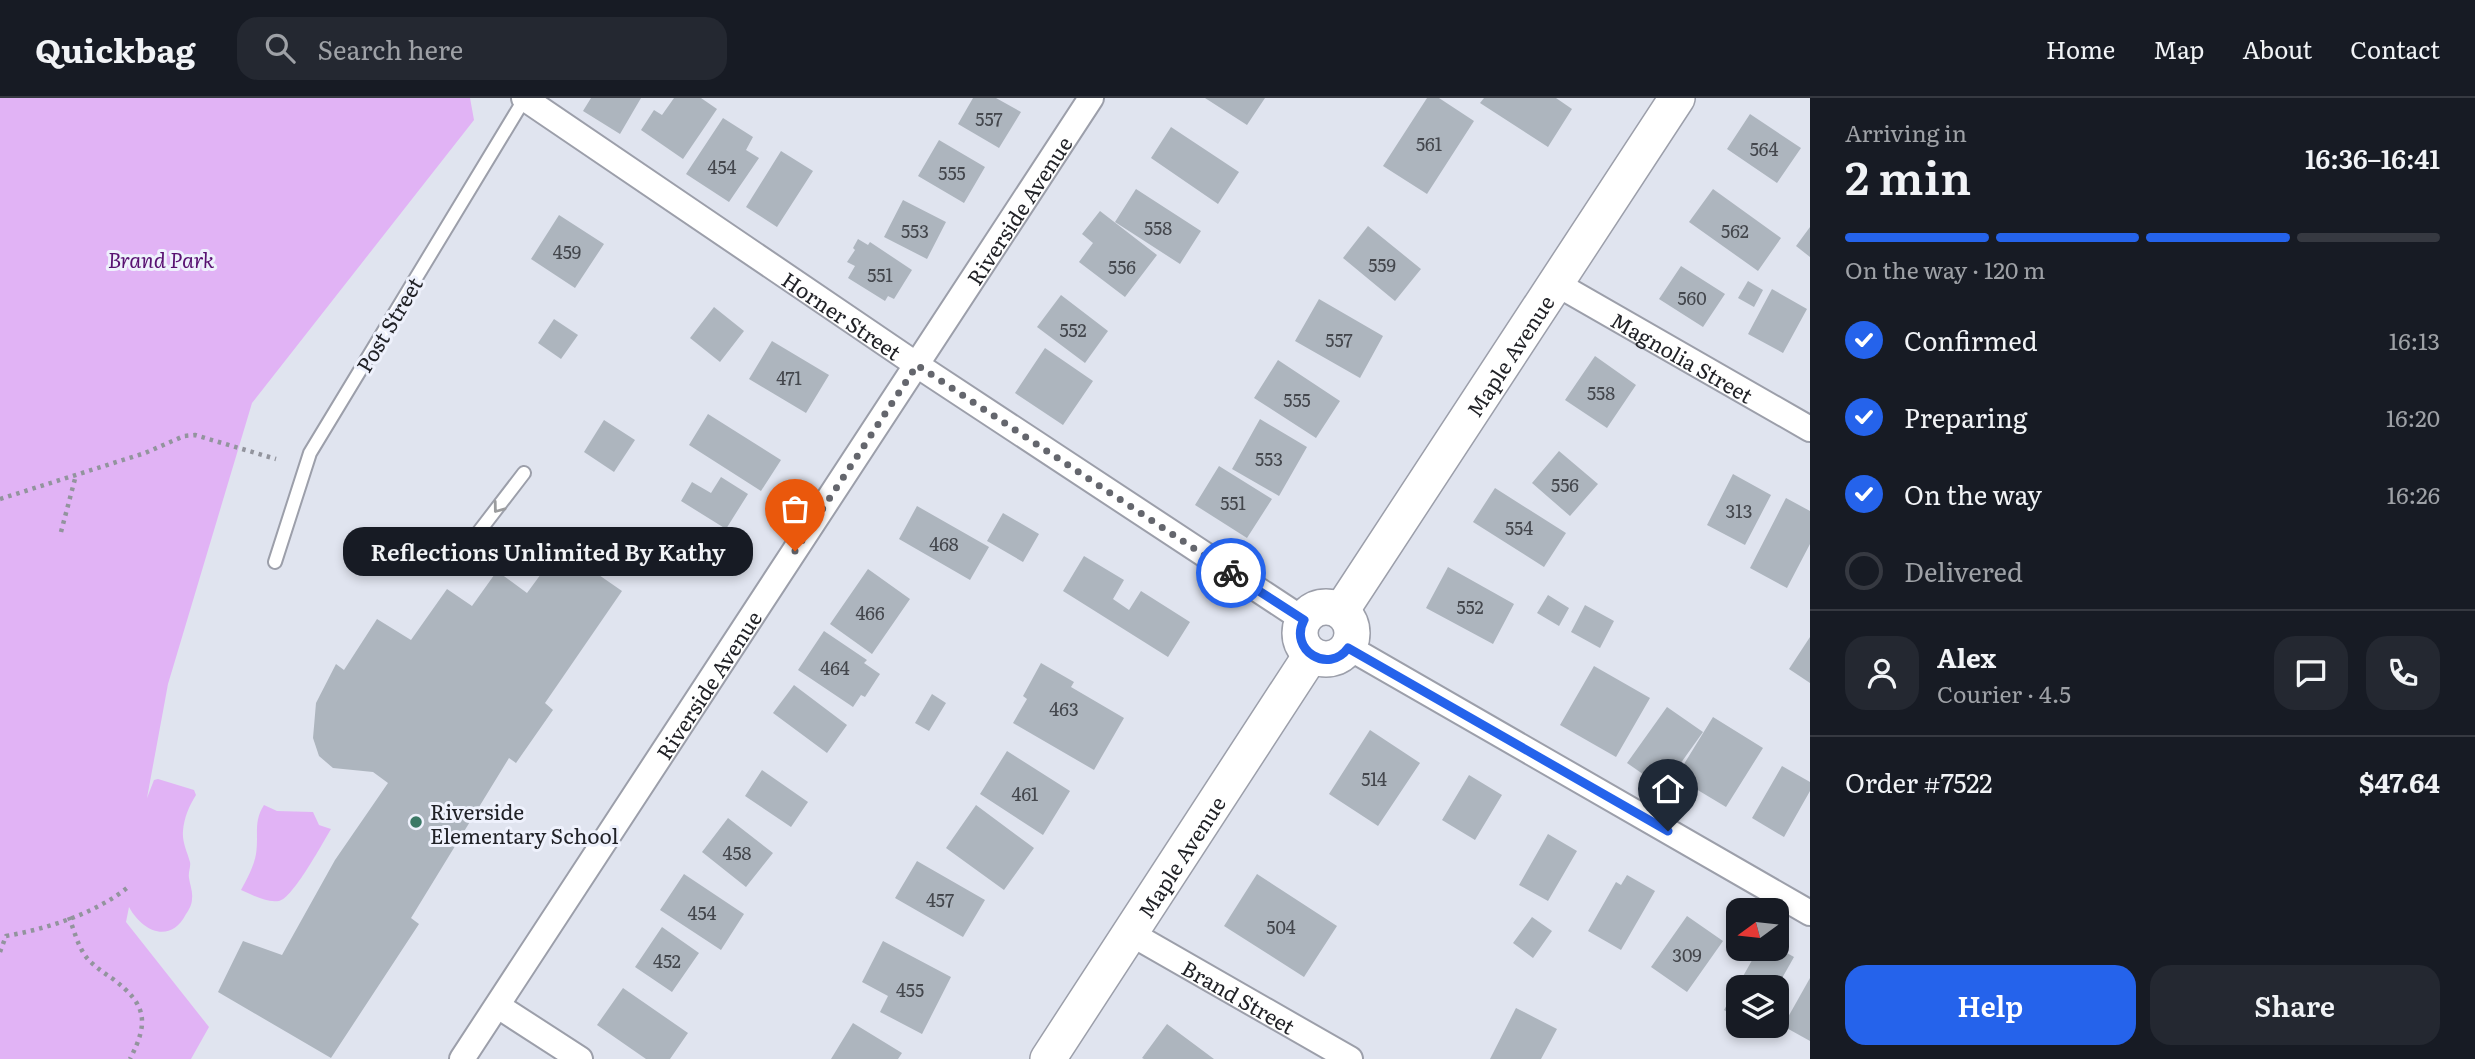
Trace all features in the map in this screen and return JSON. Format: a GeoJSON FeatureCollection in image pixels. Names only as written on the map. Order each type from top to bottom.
{"type":"FeatureCollection","features":[{"type":"Feature","properties":{"kind":"main road","name":"Maple Avenue"},"geometry":{"type":"LineString","coordinates":[[1341,611],[1677,98]]}},
{"type":"Feature","properties":{"kind":"main road"},"geometry":{"type":"LineString","coordinates":[[1319,608],[1335,608],[1341,611],[1350,624],[1348,648],[1343,654],[1331,659],[1311,656],[1305,651],[1301,639],[1304,620],[1319,608]]}},
{"type":"Feature","properties":{"kind":"main road","name":"Maple Avenue"},"geometry":{"type":"LineString","coordinates":[[1048,1059],[1311,656]]}},
{"type":"Feature","properties":{"kind":"street","name":"Horner Street"},"geometry":{"type":"LineString","coordinates":[[525,98],[917,365],[1304,620]]}},
{"type":"Feature","properties":{"kind":"street","name":"Riverside Avenue"},"geometry":{"type":"LineString","coordinates":[[463,1059],[1091,98]]}},
{"type":"Feature","properties":{"kind":"street","name":"Magnolia Street"},"geometry":{"type":"LineString","coordinates":[[1557,284],[1810,429]]}},
{"type":"Feature","properties":{"kind":"street"},"geometry":{"type":"LineString","coordinates":[[1348,648],[1810,913]]}},
{"type":"Feature","properties":{"kind":"street","name":"Brand Street"},"geometry":{"type":"LineString","coordinates":[[1130,933],[1350,1059]]}},
{"type":"Feature","properties":{"kind":"street"},"geometry":{"type":"LineString","coordinates":[[498,1006],[580,1059]]}},
{"type":"Feature","properties":{"kind":"lane","name":"Post Street"},"geometry":{"type":"LineString","coordinates":[[275,562],[310,453],[525,98]]}},
{"type":"Feature","properties":{"kind":"lane"},"geometry":{"type":"LineString","coordinates":[[471,542],[524,473]]}},
{"type":"Feature","properties":{"kind":"path"},"geometry":{"type":"LineString","coordinates":[[0,499],[145,453],[184,436],[195,435],[276,459]]}},
{"type":"Feature","properties":{"kind":"path"},"geometry":{"type":"LineString","coordinates":[[61,532],[77,475]]}},
{"type":"Feature","properties":{"kind":"path"},"geometry":{"type":"LineString","coordinates":[[0,951],[3,935],[30,932],[69,917],[111,900],[127,887]]}},
{"type":"Feature","properties":{"kind":"path"},"geometry":{"type":"LineString","coordinates":[[69,917],[87,958],[123,986],[138,1003],[144,1021],[139,1041],[130,1059]]}},
{"type":"Feature","properties":{"kind":"green space","name":"Brand Park"},"geometry":{"type":"Polygon","coordinates":[[[0,98],[470,98],[474,120],[252,403],[168,684],[147,798],[154,780],[158,779],[194,790],[196,795],[186,817],[183,835],[190,862],[192,901],[179,924],[164,932],[141,923],[129,907],[126,922],[209,1027],[191,1059],[0,1059],[0,98]]]}},
{"type":"Feature","properties":{"kind":"green space"},"geometry":{"type":"Polygon","coordinates":[[[264,805],[277,811],[313,812],[319,825],[331,829],[292,891],[279,901],[264,900],[241,890],[255,859],[257,823],[264,805]]]}},
{"type":"Feature","properties":{"kind":"building"},"geometry":{"type":"Polygon","coordinates":[[[591,98],[641,98],[620,134],[583,111],[591,98]]]}},
{"type":"Feature","properties":{"kind":"building"},"geometry":{"type":"Polygon","coordinates":[[[674,98],[701,98],[717,109],[683,159],[641,130],[654,110],[662,115],[674,98]]]}},
{"type":"Feature","properties":{"kind":"building"},"geometry":{"type":"Polygon","coordinates":[[[973,98],[996,98],[1021,112],[999,148],[958,124],[973,98]]]}},
{"type":"Feature","properties":{"kind":"building"},"geometry":{"type":"Polygon","coordinates":[[[1205,98],[1265,98],[1247,125],[1205,98]]]}},
{"type":"Feature","properties":{"kind":"building"},"geometry":{"type":"Polygon","coordinates":[[[1427,98],[1439,98],[1474,121],[1427,194],[1383,166],[1427,98]]]}},
{"type":"Feature","properties":{"kind":"building"},"geometry":{"type":"Polygon","coordinates":[[[1484,98],[1556,98],[1572,109],[1548,147],[1480,103],[1484,98]]]}},
{"type":"Feature","properties":{"kind":"building"},"geometry":{"type":"Polygon","coordinates":[[[1750,114],[1801,148],[1777,183],[1727,149],[1750,114]]]}},
{"type":"Feature","properties":{"kind":"building"},"geometry":{"type":"Polygon","coordinates":[[[723,118],[753,137],[746,150],[759,158],[729,202],[686,174],[723,118]]]}},
{"type":"Feature","properties":{"kind":"building"},"geometry":{"type":"Polygon","coordinates":[[[1171,127],[1239,172],[1218,204],[1151,158],[1171,127]]]}},
{"type":"Feature","properties":{"kind":"building"},"geometry":{"type":"Polygon","coordinates":[[[939,140],[985,167],[964,203],[918,176],[939,140]]]}},
{"type":"Feature","properties":{"kind":"building"},"geometry":{"type":"Polygon","coordinates":[[[781,151],[813,171],[777,227],[746,207],[781,151]]]}},
{"type":"Feature","properties":{"kind":"building"},"geometry":{"type":"Polygon","coordinates":[[[1136,189],[1201,231],[1180,264],[1115,222],[1136,189]]]}},
{"type":"Feature","properties":{"kind":"building"},"geometry":{"type":"Polygon","coordinates":[[[1713,189],[1781,238],[1758,271],[1689,222],[1713,189]]]}},
{"type":"Feature","properties":{"kind":"building"},"geometry":{"type":"Polygon","coordinates":[[[903,200],[946,222],[927,259],[884,237],[903,200]]]}},
{"type":"Feature","properties":{"kind":"building"},"geometry":{"type":"Polygon","coordinates":[[[1100,211],[1157,255],[1125,297],[1079,262],[1093,243],[1082,234],[1100,211]]]}},
{"type":"Feature","properties":{"kind":"building"},"geometry":{"type":"Polygon","coordinates":[[[559,215],[604,244],[575,288],[531,259],[559,215]]]}},
{"type":"Feature","properties":{"kind":"building"},"geometry":{"type":"Polygon","coordinates":[[[1368,226],[1421,269],[1395,301],[1343,258],[1368,226]]]}},
{"type":"Feature","properties":{"kind":"building"},"geometry":{"type":"Polygon","coordinates":[[[1810,227],[1810,257],[1796,246],[1810,227]]]}},
{"type":"Feature","properties":{"kind":"building"},"geometry":{"type":"Polygon","coordinates":[[[858,239],[868,245],[870,242],[912,270],[894,299],[888,296],[885,301],[848,278],[855,266],[847,262],[858,239]]]}},
{"type":"Feature","properties":{"kind":"building"},"geometry":{"type":"Polygon","coordinates":[[[1681,266],[1725,294],[1703,327],[1659,299],[1681,266]]]}},
{"type":"Feature","properties":{"kind":"building"},"geometry":{"type":"Polygon","coordinates":[[[1748,281],[1763,290],[1754,307],[1738,298],[1748,281]]]}},
{"type":"Feature","properties":{"kind":"building"},"geometry":{"type":"Polygon","coordinates":[[[1772,289],[1807,309],[1783,353],[1748,334],[1772,289]]]}},
{"type":"Feature","properties":{"kind":"building"},"geometry":{"type":"Polygon","coordinates":[[[1061,295],[1108,331],[1085,363],[1037,327],[1061,295]]]}},
{"type":"Feature","properties":{"kind":"building"},"geometry":{"type":"Polygon","coordinates":[[[1319,299],[1383,336],[1360,378],[1295,341],[1319,299]]]}},
{"type":"Feature","properties":{"kind":"building"},"geometry":{"type":"Polygon","coordinates":[[[714,307],[744,331],[720,362],[690,338],[714,307]]]}},
{"type":"Feature","properties":{"kind":"building"},"geometry":{"type":"Polygon","coordinates":[[[554,319],[578,335],[561,359],[538,343],[554,319]]]}},
{"type":"Feature","properties":{"kind":"building"},"geometry":{"type":"Polygon","coordinates":[[[772,341],[829,375],[806,413],[749,379],[772,341]]]}},
{"type":"Feature","properties":{"kind":"building"},"geometry":{"type":"Polygon","coordinates":[[[1045,348],[1093,381],[1063,425],[1015,393],[1045,348]]]}},
{"type":"Feature","properties":{"kind":"building"},"geometry":{"type":"Polygon","coordinates":[[[1595,356],[1636,385],[1607,428],[1565,400],[1595,356]]]}},
{"type":"Feature","properties":{"kind":"building"},"geometry":{"type":"Polygon","coordinates":[[[1278,360],[1340,401],[1316,438],[1254,398],[1278,360]]]}},
{"type":"Feature","properties":{"kind":"building"},"geometry":{"type":"Polygon","coordinates":[[[708,414],[781,460],[761,491],[689,445],[708,414]]]}},
{"type":"Feature","properties":{"kind":"building"},"geometry":{"type":"Polygon","coordinates":[[[1260,419],[1307,447],[1279,496],[1232,469],[1260,419]]]}},
{"type":"Feature","properties":{"kind":"building"},"geometry":{"type":"Polygon","coordinates":[[[604,420],[635,440],[614,472],[584,452],[604,420]]]}},
{"type":"Feature","properties":{"kind":"building"},"geometry":{"type":"Polygon","coordinates":[[[1559,451],[1598,484],[1570,516],[1532,483],[1559,451]]]}},
{"type":"Feature","properties":{"kind":"building"},"geometry":{"type":"Polygon","coordinates":[[[1219,466],[1272,499],[1247,538],[1195,505],[1219,466]]]}},
{"type":"Feature","properties":{"kind":"building"},"geometry":{"type":"Polygon","coordinates":[[[1733,474],[1771,495],[1745,545],[1707,525],[1733,474]]]}},
{"type":"Feature","properties":{"kind":"building"},"geometry":{"type":"Polygon","coordinates":[[[721,477],[748,494],[726,529],[681,501],[692,482],[711,493],[721,477]]]}},
{"type":"Feature","properties":{"kind":"building"},"geometry":{"type":"Polygon","coordinates":[[[1495,488],[1566,533],[1544,567],[1473,522],[1495,488]]]}},
{"type":"Feature","properties":{"kind":"building"},"geometry":{"type":"Polygon","coordinates":[[[1786,498],[1810,511],[1810,544],[1787,588],[1750,568],[1786,498]]]}},
{"type":"Feature","properties":{"kind":"building"},"geometry":{"type":"Polygon","coordinates":[[[917,506],[989,547],[970,580],[899,539],[917,506]]]}},
{"type":"Feature","properties":{"kind":"building"},"geometry":{"type":"Polygon","coordinates":[[[1003,513],[1039,534],[1023,562],[987,541],[1003,513]]]}},
{"type":"Feature","properties":{"kind":"building","name":"Riverside Elementary School"},"geometry":{"type":"Polygon","coordinates":[[[560,548],[622,591],[545,703],[553,710],[516,763],[509,758],[411,918],[419,924],[331,1058],[218,992],[243,941],[282,955],[335,860],[388,783],[373,772],[333,768],[319,756],[313,738],[316,703],[336,664],[344,670],[377,619],[411,640],[447,589],[472,606],[497,571],[527,593],[560,548]]]}},
{"type":"Feature","properties":{"kind":"building"},"geometry":{"type":"Polygon","coordinates":[[[1084,556],[1124,580],[1113,599],[1129,610],[1141,591],[1190,622],[1168,657],[1063,591],[1084,556]]]}},
{"type":"Feature","properties":{"kind":"building"},"geometry":{"type":"Polygon","coordinates":[[[1448,567],[1514,604],[1493,644],[1426,608],[1448,567]]]}},
{"type":"Feature","properties":{"kind":"building"},"geometry":{"type":"Polygon","coordinates":[[[868,569],[910,599],[872,654],[830,624],[868,569]]]}},
{"type":"Feature","properties":{"kind":"building"},"geometry":{"type":"Polygon","coordinates":[[[1548,595],[1569,608],[1559,626],[1537,613],[1548,595]]]}},
{"type":"Feature","properties":{"kind":"building"},"geometry":{"type":"Polygon","coordinates":[[[1585,605],[1614,621],[1600,648],[1571,632],[1585,605]]]}},
{"type":"Feature","properties":{"kind":"building"},"geometry":{"type":"Polygon","coordinates":[[[824,631],[867,660],[864,663],[880,674],[865,697],[861,695],[853,707],[798,670],[824,631]]]}},
{"type":"Feature","properties":{"kind":"building"},"geometry":{"type":"Polygon","coordinates":[[[1810,637],[1810,683],[1789,669],[1810,637]]]}},
{"type":"Feature","properties":{"kind":"building"},"geometry":{"type":"Polygon","coordinates":[[[1041,663],[1074,682],[1071,687],[1124,718],[1094,770],[1013,723],[1027,699],[1023,696],[1041,663]]]}},
{"type":"Feature","properties":{"kind":"building"},"geometry":{"type":"Polygon","coordinates":[[[1594,666],[1650,698],[1616,757],[1560,725],[1594,666]]]}},
{"type":"Feature","properties":{"kind":"building"},"geometry":{"type":"Polygon","coordinates":[[[794,685],[847,725],[827,753],[773,713],[794,685]]]}},
{"type":"Feature","properties":{"kind":"building"},"geometry":{"type":"Polygon","coordinates":[[[932,694],[946,703],[929,731],[915,723],[932,694]]]}},
{"type":"Feature","properties":{"kind":"building"},"geometry":{"type":"Polygon","coordinates":[[[1667,707],[1703,732],[1663,788],[1627,763],[1667,707]]]}},
{"type":"Feature","properties":{"kind":"building"},"geometry":{"type":"Polygon","coordinates":[[[1713,717],[1763,748],[1726,807],[1676,777],[1713,717]]]}},
{"type":"Feature","properties":{"kind":"building"},"geometry":{"type":"Polygon","coordinates":[[[1370,730],[1420,763],[1378,826],[1329,794],[1370,730]]]}},
{"type":"Feature","properties":{"kind":"building"},"geometry":{"type":"Polygon","coordinates":[[[1007,751],[1070,791],[1043,835],[980,794],[1007,751]]]}},
{"type":"Feature","properties":{"kind":"building"},"geometry":{"type":"Polygon","coordinates":[[[1782,766],[1810,782],[1810,791],[1784,837],[1752,818],[1782,766]]]}},
{"type":"Feature","properties":{"kind":"building"},"geometry":{"type":"Polygon","coordinates":[[[762,770],[808,802],[791,827],[745,796],[762,770]]]}},
{"type":"Feature","properties":{"kind":"building"},"geometry":{"type":"Polygon","coordinates":[[[1469,775],[1502,795],[1475,840],[1442,820],[1469,775]]]}},
{"type":"Feature","properties":{"kind":"building"},"geometry":{"type":"Polygon","coordinates":[[[976,805],[1034,848],[1004,890],[946,848],[976,805]]]}},
{"type":"Feature","properties":{"kind":"building"},"geometry":{"type":"Polygon","coordinates":[[[728,818],[773,853],[746,887],[702,852],[728,818]]]}},
{"type":"Feature","properties":{"kind":"building"},"geometry":{"type":"Polygon","coordinates":[[[1548,834],[1577,851],[1548,901],[1519,885],[1548,834]]]}},
{"type":"Feature","properties":{"kind":"building"},"geometry":{"type":"Polygon","coordinates":[[[917,861],[985,900],[963,937],[895,898],[917,861]]]}},
{"type":"Feature","properties":{"kind":"building"},"geometry":{"type":"Polygon","coordinates":[[[684,874],[744,914],[721,950],[660,910],[684,874]]]}},
{"type":"Feature","properties":{"kind":"building"},"geometry":{"type":"Polygon","coordinates":[[[1257,874],[1337,926],[1304,977],[1224,926],[1257,874]]]}},
{"type":"Feature","properties":{"kind":"building"},"geometry":{"type":"Polygon","coordinates":[[[1627,875],[1655,891],[1621,950],[1588,931],[1616,882],[1621,885],[1627,875]]]}},
{"type":"Feature","properties":{"kind":"building"},"geometry":{"type":"Polygon","coordinates":[[[1687,916],[1723,941],[1687,992],[1651,967],[1687,916]]]}},
{"type":"Feature","properties":{"kind":"building"},"geometry":{"type":"Polygon","coordinates":[[[1532,917],[1552,931],[1533,958],[1513,943],[1532,917]]]}},
{"type":"Feature","properties":{"kind":"building"},"geometry":{"type":"Polygon","coordinates":[[[662,927],[699,953],[672,992],[635,967],[662,927]]]}},
{"type":"Feature","properties":{"kind":"building"},"geometry":{"type":"Polygon","coordinates":[[[883,941],[951,977],[922,1034],[880,1012],[888,996],[862,982],[883,941]]]}},
{"type":"Feature","properties":{"kind":"building"},"geometry":{"type":"Polygon","coordinates":[[[1789,954],[1794,957],[1784,975],[1744,975],[1752,961],[1789,961],[1789,954]]]}},
{"type":"Feature","properties":{"kind":"building"},"geometry":{"type":"Polygon","coordinates":[[[1810,978],[1810,1041],[1789,1029],[1789,1015],[1810,978]]]}},
{"type":"Feature","properties":{"kind":"building"},"geometry":{"type":"Polygon","coordinates":[[[623,988],[688,1033],[670,1059],[646,1059],[597,1025],[623,988]]]}},
{"type":"Feature","properties":{"kind":"building"},"geometry":{"type":"Polygon","coordinates":[[[1516,1008],[1557,1029],[1541,1059],[1490,1059],[1516,1008]]]}},
{"type":"Feature","properties":{"kind":"building"},"geometry":{"type":"Polygon","coordinates":[[[853,1023],[902,1053],[898,1059],[831,1059],[853,1023]]]}},
{"type":"Feature","properties":{"kind":"building"},"geometry":{"type":"Polygon","coordinates":[[[1167,1024],[1214,1059],[1142,1058],[1167,1024]]]}},
{"type":"Feature","properties":{"kind":"way so far"},"geometry":{"type":"LineString","coordinates":[[795,551],[917,365],[1231,573]]}},
{"type":"Feature","properties":{"kind":"place","name":"Reflections Unlimited By Kathy"},"geometry":{"type":"Point","coordinates":[795,551]}},
{"type":"Feature","properties":{"kind":"place","name":"Riverside Elementary School"},"geometry":{"type":"Point","coordinates":[416,822]}},
{"type":"Feature","properties":{"kind":"route"},"geometry":{"type":"LineString","coordinates":[[1231,573],[1304,620],[1300,632],[1302,645],[1311,656],[1337,658],[1348,648],[1668,831]]}}]}
